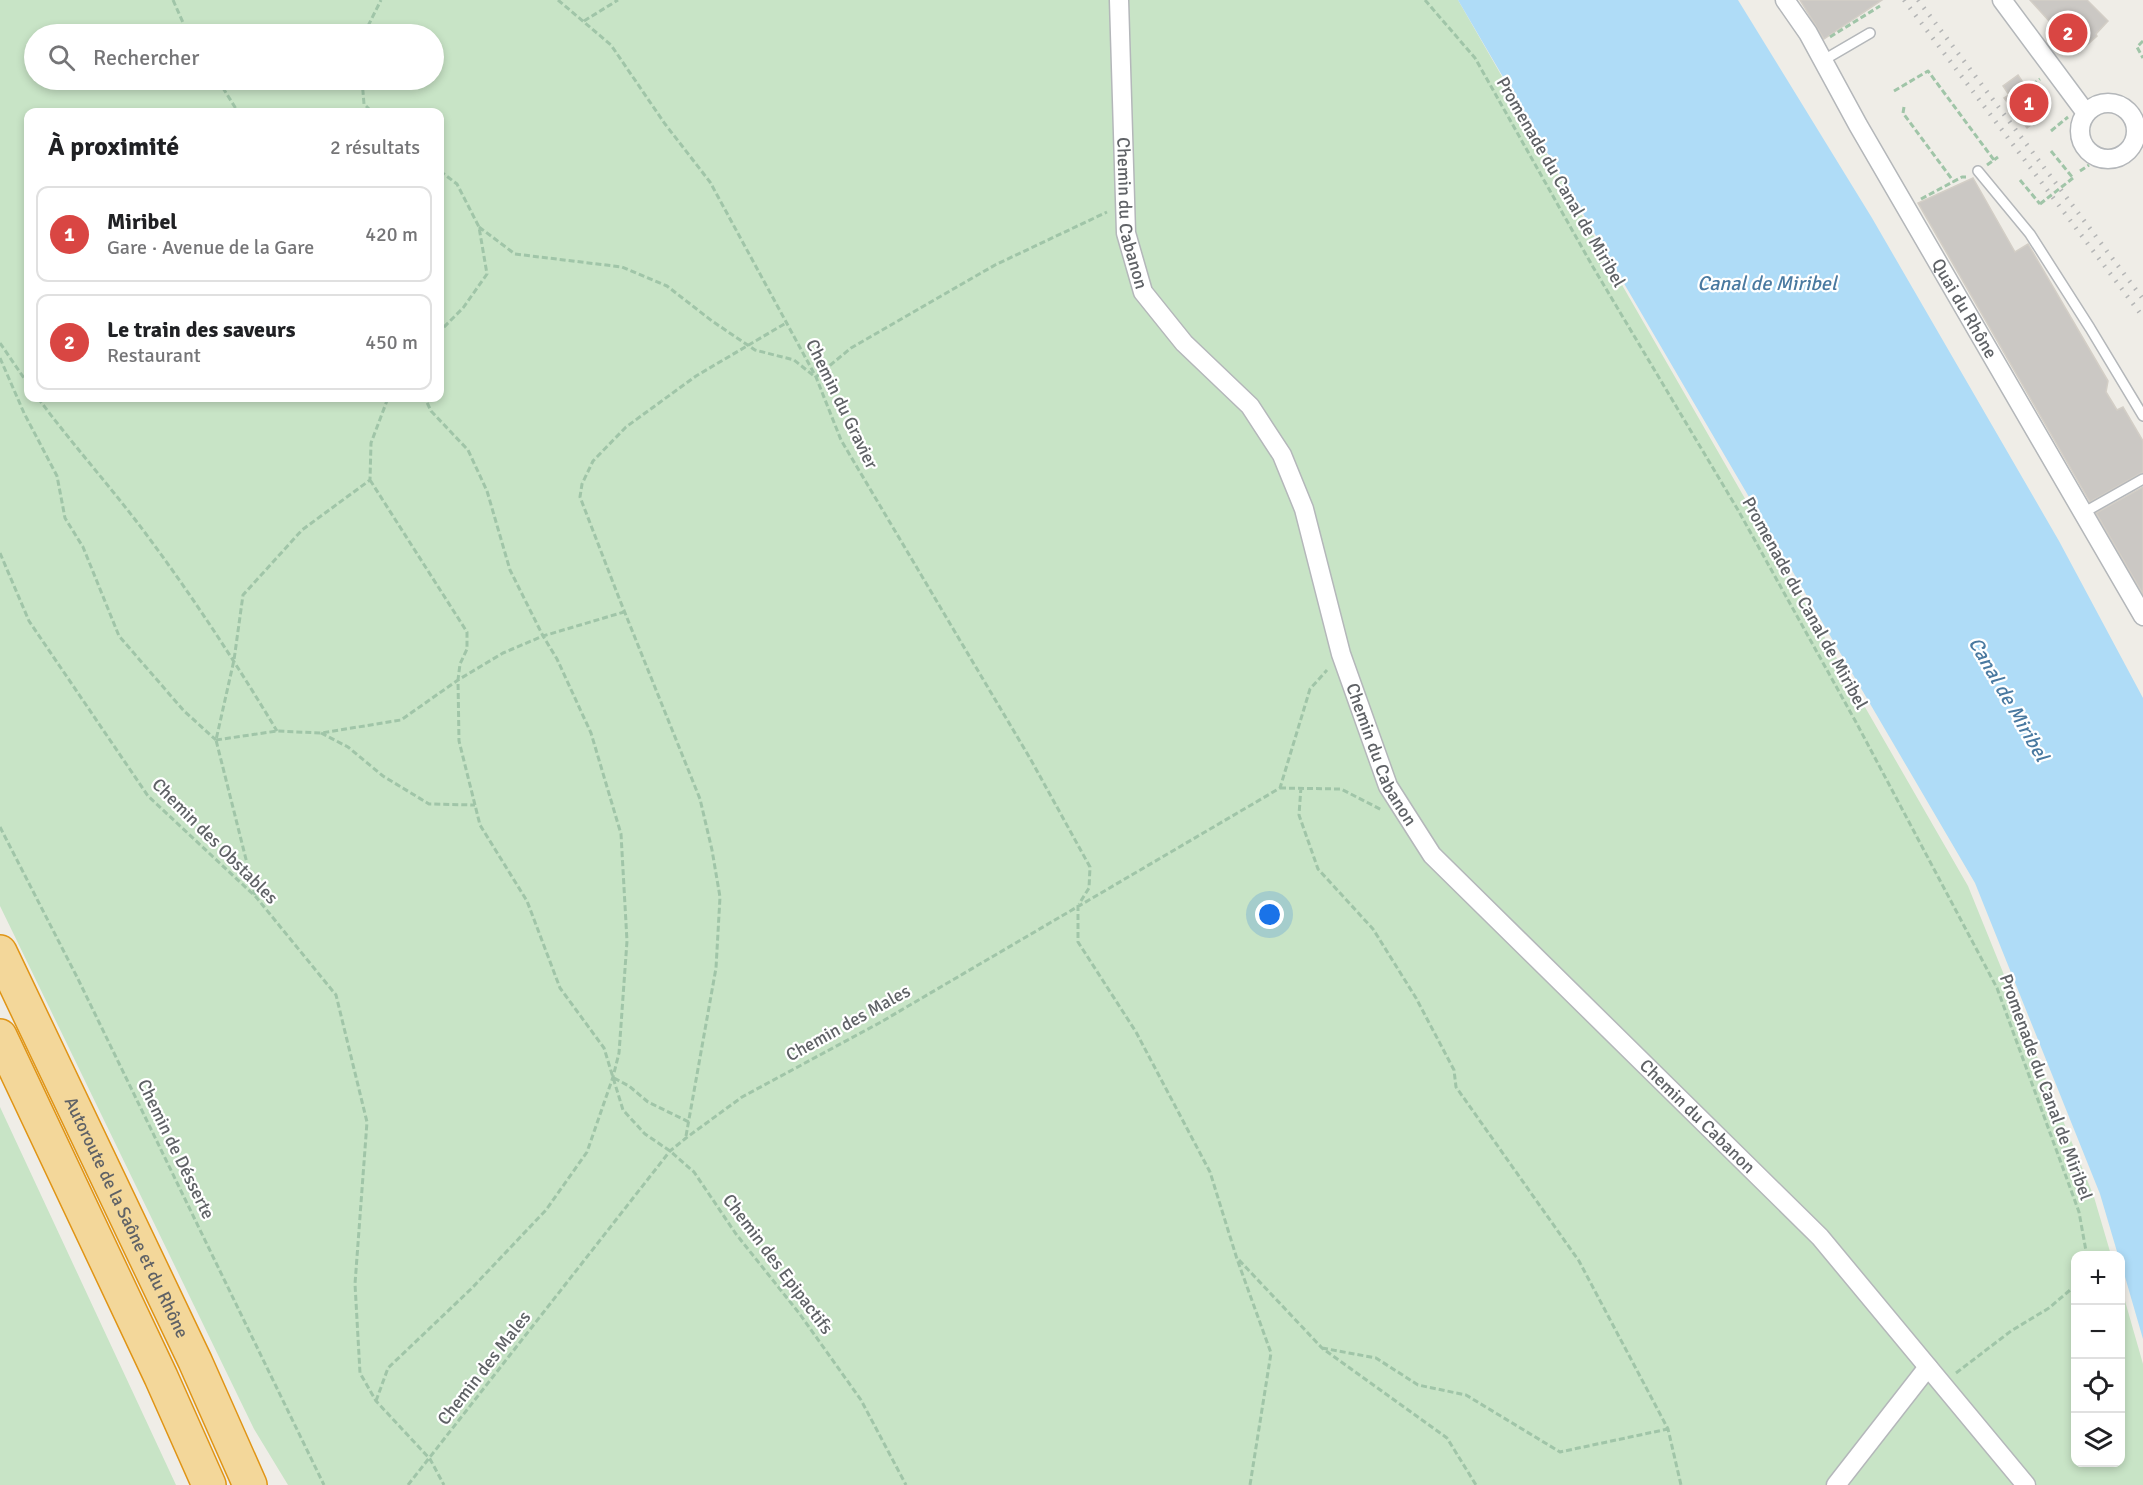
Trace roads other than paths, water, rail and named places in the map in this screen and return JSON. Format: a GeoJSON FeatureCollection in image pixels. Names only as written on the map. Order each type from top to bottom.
{"type":"FeatureCollection","features":[{"type":"Feature","properties":{"kind":"highway","name":"Autoroute de la Saône et du Rhône"},"geometry":{"type":"LineString","coordinates":[[0,952],[190,1351],[250,1485]]}},
{"type":"Feature","properties":{"kind":"highway","name":"Autoroute de la Saône et du Rhône"},"geometry":{"type":"LineString","coordinates":[[0,1036],[161,1377],[209,1485]]}},
{"type":"Feature","properties":{"kind":"street","name":"Chemin du Cabanon"},"geometry":{"type":"LineString","coordinates":[[1119,0],[1126,233],[1143,292],[1184,343],[1250,406],[1282,455],[1304,509],[1341,654],[1388,786],[1432,855],[1820,1237],[2026,1485]]}},
{"type":"Feature","properties":{"kind":"street","name":"Quai du Rhône"},"geometry":{"type":"LineString","coordinates":[[1785,0],[2143,615]]}},
{"type":"Feature","properties":{"kind":"street"},"geometry":{"type":"LineString","coordinates":[[2002,0],[2079,113],[2082,121],[2081,140],[2086,149],[2102,159],[2120,157],[2128,151],[2138,149],[2133,117],[2119,105],[2102,104],[2079,113]]}},
{"type":"Feature","properties":{"kind":"street"},"geometry":{"type":"LineString","coordinates":[[1836,1485],[1928,1367]]}},
{"type":"Feature","properties":{"kind":"lane"},"geometry":{"type":"LineString","coordinates":[[1822,61],[1870,33]]}},
{"type":"Feature","properties":{"kind":"lane"},"geometry":{"type":"LineString","coordinates":[[1982,168],[2030,234],[2143,416]]}},
{"type":"Feature","properties":{"kind":"lane"},"geometry":{"type":"LineString","coordinates":[[2083,513],[2143,479]]}},
{"type":"Feature","properties":{"kind":"water","name":"Canal de Miribel"},"geometry":{"type":"Polygon","coordinates":[[[1458,0],[1738,0],[1872,218],[2059,541],[2143,698],[2143,1339],[2125,1277],[2125,1251],[2117,1251],[2100,1194],[1975,883],[1458,0]]]}},
{"type":"Feature","properties":{"kind":"railway"},"geometry":{"type":"LineString","coordinates":[[1904,0],[2143,317]]}},
{"type":"Feature","properties":{"kind":"railway"},"geometry":{"type":"LineString","coordinates":[[1918,0],[2143,299]]}},
{"type":"Feature","properties":{"kind":"place","name":"Le train des saveurs"},"geometry":{"type":"Point","coordinates":[2068,33]}},
{"type":"Feature","properties":{"kind":"place","name":"Miribel"},"geometry":{"type":"Point","coordinates":[2029,103]}}]}
